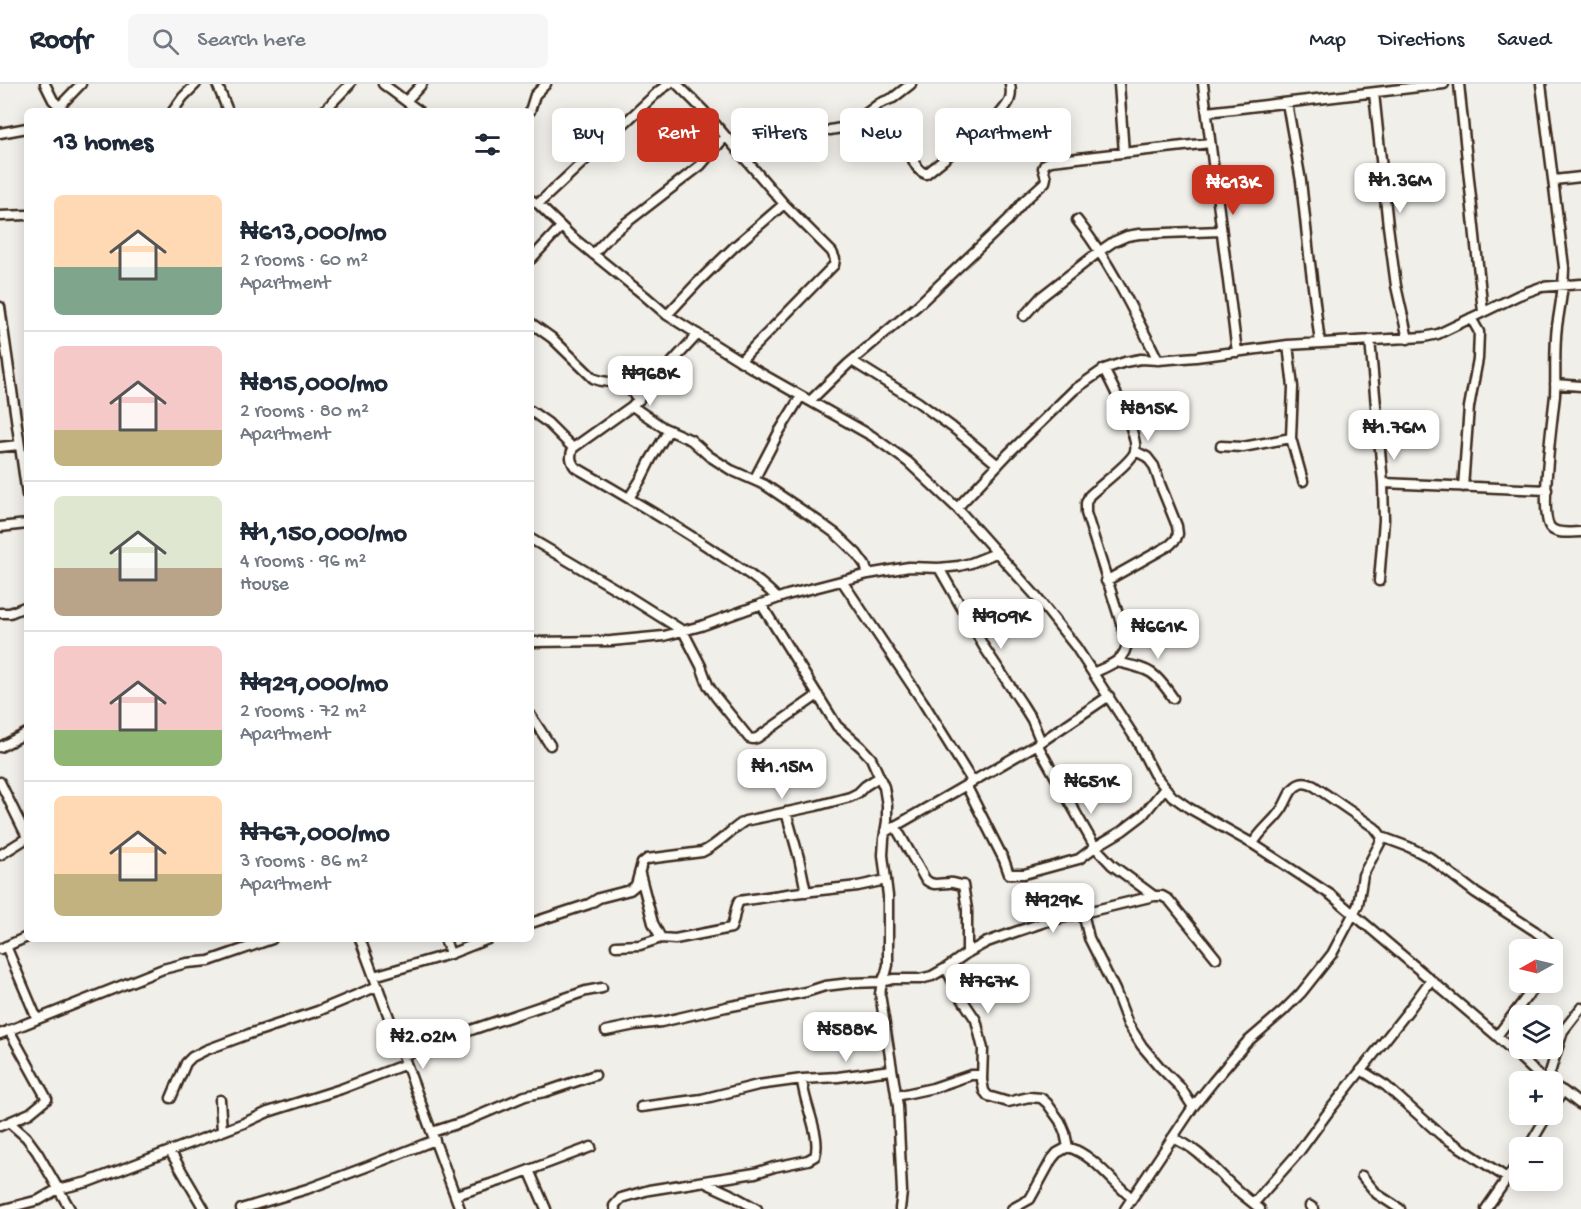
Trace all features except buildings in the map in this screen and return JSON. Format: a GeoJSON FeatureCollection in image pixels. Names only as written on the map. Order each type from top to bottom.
{"type":"FeatureCollection","features":[{"type":"Feature","properties":{"kind":"street"},"geometry":{"type":"LineString","coordinates":[[45,84],[57,108]]}},
{"type":"Feature","properties":{"kind":"street"},"geometry":{"type":"LineString","coordinates":[[58,108],[81,84]]}},
{"type":"Feature","properties":{"kind":"street"},"geometry":{"type":"LineString","coordinates":[[175,108],[196,84]]}},
{"type":"Feature","properties":{"kind":"street"},"geometry":{"type":"LineString","coordinates":[[217,84],[227,108]]}},
{"type":"Feature","properties":{"kind":"street"},"geometry":{"type":"LineString","coordinates":[[327,108],[350,84]]}},
{"type":"Feature","properties":{"kind":"street"},"geometry":{"type":"LineString","coordinates":[[383,84],[413,108]]}},
{"type":"Feature","properties":{"kind":"street"},"geometry":{"type":"LineString","coordinates":[[406,101],[422,84]]}},
{"type":"Feature","properties":{"kind":"street"},"geometry":{"type":"LineString","coordinates":[[531,108],[535,95],[546,84]]}},
{"type":"Feature","properties":{"kind":"street"},"geometry":{"type":"LineString","coordinates":[[669,84],[534,202],[667,315],[740,361],[872,436],[908,462],[957,508],[1034,594],[1076,647],[1137,741],[1154,774],[1172,796],[1253,844],[1331,895],[1497,1036],[1534,1071]]}},
{"type":"Feature","properties":{"kind":"street"},"geometry":{"type":"LineString","coordinates":[[677,84],[703,110],[784,204],[832,252],[835,259],[834,265],[740,361]]}},
{"type":"Feature","properties":{"kind":"street"},"geometry":{"type":"LineString","coordinates":[[830,130],[847,127],[911,84]]}},
{"type":"Feature","properties":{"kind":"street"},"geometry":{"type":"LineString","coordinates":[[915,162],[920,171],[926,174],[999,115],[1008,104],[1012,93],[1010,84]]}},
{"type":"Feature","properties":{"kind":"street"},"geometry":{"type":"LineString","coordinates":[[1119,84],[1125,153]]}},
{"type":"Feature","properties":{"kind":"street"},"geometry":{"type":"LineString","coordinates":[[1203,84],[1237,352]]}},
{"type":"Feature","properties":{"kind":"street"},"geometry":{"type":"LineString","coordinates":[[1207,112],[1444,84]]}},
{"type":"Feature","properties":{"kind":"street"},"geometry":{"type":"LineString","coordinates":[[1459,84],[1484,312]]}},
{"type":"Feature","properties":{"kind":"street"},"geometry":{"type":"LineString","coordinates":[[1541,84],[1564,267],[1564,284],[1557,326],[1546,519],[1553,530],[1581,532]]}},
{"type":"Feature","properties":{"kind":"street"},"geometry":{"type":"LineString","coordinates":[[1374,93],[1389,236],[1396,286],[1408,339]]}},
{"type":"Feature","properties":{"kind":"street"},"geometry":{"type":"LineString","coordinates":[[1287,103],[1301,181],[1320,344]]}},
{"type":"Feature","properties":{"kind":"street"},"geometry":{"type":"LineString","coordinates":[[0,133],[24,129]]}},
{"type":"Feature","properties":{"kind":"street"},"geometry":{"type":"LineString","coordinates":[[593,254],[613,233],[701,165],[725,137]]}},
{"type":"Feature","properties":{"kind":"street"},"geometry":{"type":"LineString","coordinates":[[810,401],[852,361],[917,306],[1008,220],[1045,182],[1043,168],[1045,164],[1051,161],[1210,143]]}},
{"type":"Feature","properties":{"kind":"street"},"geometry":{"type":"LineString","coordinates":[[1554,180],[1581,177]]}},
{"type":"Feature","properties":{"kind":"street"},"geometry":{"type":"LineString","coordinates":[[667,315],[734,247],[784,204]]}},
{"type":"Feature","properties":{"kind":"street"},"geometry":{"type":"LineString","coordinates":[[0,216],[24,215]]}},
{"type":"Feature","properties":{"kind":"street"},"geometry":{"type":"LineString","coordinates":[[1077,220],[1100,251],[1158,360]]}},
{"type":"Feature","properties":{"kind":"street"},"geometry":{"type":"LineString","coordinates":[[534,257],[561,227]]}},
{"type":"Feature","properties":{"kind":"street"},"geometry":{"type":"LineString","coordinates":[[1024,316],[1041,297],[1113,242],[1139,234],[1221,231]]}},
{"type":"Feature","properties":{"kind":"street"},"geometry":{"type":"LineString","coordinates":[[957,508],[1074,390],[1104,369],[1141,359],[1196,357],[1288,345],[1408,339],[1438,334],[1519,295],[1541,288],[1581,284]]}},
{"type":"Feature","properties":{"kind":"street"},"geometry":{"type":"LineString","coordinates":[[0,307],[24,476]]}},
{"type":"Feature","properties":{"kind":"street"},"geometry":{"type":"LineString","coordinates":[[1463,487],[1469,407],[1478,358],[1479,332],[1471,318]]}},
{"type":"Feature","properties":{"kind":"street"},"geometry":{"type":"LineString","coordinates":[[534,325],[552,338],[593,378],[623,384],[635,403],[669,430],[691,441],[731,470],[765,485],[836,534],[857,554],[868,574]]}},
{"type":"Feature","properties":{"kind":"street"},"geometry":{"type":"LineString","coordinates":[[698,334],[635,403],[573,448],[570,456],[571,462],[575,467],[679,528],[746,571],[766,586],[777,598]]}},
{"type":"Feature","properties":{"kind":"street"},"geometry":{"type":"LineString","coordinates":[[1370,340],[1383,483],[1384,520],[1379,581]]}},
{"type":"Feature","properties":{"kind":"street"},"geometry":{"type":"LineString","coordinates":[[1288,345],[1293,387],[1291,438],[1303,481]]}},
{"type":"Feature","properties":{"kind":"street"},"geometry":{"type":"LineString","coordinates":[[852,361],[918,402],[998,465]]}},
{"type":"Feature","properties":{"kind":"street"},"geometry":{"type":"LineString","coordinates":[[1093,673],[1117,662],[1126,649],[1127,642],[1106,581],[1086,513],[1086,503],[1089,496],[1129,460],[1135,451],[1129,423],[1104,369]]}},
{"type":"Feature","properties":{"kind":"street"},"geometry":{"type":"LineString","coordinates":[[1555,384],[1581,386]]}},
{"type":"Feature","properties":{"kind":"street"},"geometry":{"type":"LineString","coordinates":[[754,480],[801,396]]}},
{"type":"Feature","properties":{"kind":"street"},"geometry":{"type":"LineString","coordinates":[[534,413],[548,423],[573,448]]}},
{"type":"Feature","properties":{"kind":"street"},"geometry":{"type":"LineString","coordinates":[[629,498],[669,430]]}},
{"type":"Feature","properties":{"kind":"street"},"geometry":{"type":"LineString","coordinates":[[1221,446],[1243,447],[1291,438]]}},
{"type":"Feature","properties":{"kind":"street"},"geometry":{"type":"LineString","coordinates":[[0,447],[19,444]]}},
{"type":"Feature","properties":{"kind":"street"},"geometry":{"type":"LineString","coordinates":[[1106,581],[1170,545],[1178,534],[1154,466],[1147,458],[1135,451]]}},
{"type":"Feature","properties":{"kind":"street"},"geometry":{"type":"LineString","coordinates":[[1383,483],[1547,490]]}},
{"type":"Feature","properties":{"kind":"street"},"geometry":{"type":"LineString","coordinates":[[0,528],[24,524]]}},
{"type":"Feature","properties":{"kind":"street"},"geometry":{"type":"LineString","coordinates":[[534,541],[621,591],[683,631],[708,685],[749,738],[757,738],[818,695]]}},
{"type":"Feature","properties":{"kind":"street"},"geometry":{"type":"LineString","coordinates":[[534,642],[629,640],[663,636],[777,598],[868,574],[909,567],[939,568],[965,565],[996,553]]}},
{"type":"Feature","properties":{"kind":"street"},"geometry":{"type":"LineString","coordinates":[[939,568],[984,647],[1032,720],[1039,743],[1095,847],[1112,865],[1154,896]]}},
{"type":"Feature","properties":{"kind":"street"},"geometry":{"type":"LineString","coordinates":[[842,581],[923,702],[969,783],[1009,874],[1024,874],[1079,859],[1143,815],[1165,788]]}},
{"type":"Feature","properties":{"kind":"street"},"geometry":{"type":"LineString","coordinates":[[760,604],[837,726],[871,758],[884,788],[887,805],[883,855],[888,896],[888,964],[880,994],[896,1096],[902,1191],[900,1209]]}},
{"type":"Feature","properties":{"kind":"street"},"geometry":{"type":"LineString","coordinates":[[0,613],[10,613],[24,607]]}},
{"type":"Feature","properties":{"kind":"street"},"geometry":{"type":"LineString","coordinates":[[1117,662],[1152,672],[1160,679],[1173,698]]}},
{"type":"Feature","properties":{"kind":"street"},"geometry":{"type":"LineString","coordinates":[[885,832],[1039,743],[1109,696]]}},
{"type":"Feature","properties":{"kind":"street"},"geometry":{"type":"LineString","coordinates":[[534,721],[550,745]]}},
{"type":"Feature","properties":{"kind":"street"},"geometry":{"type":"LineString","coordinates":[[0,747],[24,735]]}},
{"type":"Feature","properties":{"kind":"street"},"geometry":{"type":"LineString","coordinates":[[534,922],[589,904],[599,898],[630,890],[636,885],[642,863],[647,859],[702,852],[745,821],[850,797],[879,777]]}},
{"type":"Feature","properties":{"kind":"street"},"geometry":{"type":"LineString","coordinates":[[0,782],[24,831]]}},
{"type":"Feature","properties":{"kind":"street"},"geometry":{"type":"LineString","coordinates":[[1253,844],[1277,816],[1292,790],[1300,784],[1307,783],[1376,828],[1382,837],[1429,857],[1476,893],[1545,939]]}},
{"type":"Feature","properties":{"kind":"street"},"geometry":{"type":"LineString","coordinates":[[786,812],[806,892]]}},
{"type":"Feature","properties":{"kind":"street"},"geometry":{"type":"LineString","coordinates":[[895,826],[929,883],[937,885],[951,882],[963,885],[967,909],[967,952]]}},
{"type":"Feature","properties":{"kind":"street"},"geometry":{"type":"LineString","coordinates":[[1012,1209],[1030,1199],[1052,1159],[1068,1147],[1102,1168],[1119,1187],[1129,1205],[1193,1107],[1213,1082],[1246,1043],[1289,1005],[1332,954],[1358,905],[1363,875],[1382,837]]}},
{"type":"Feature","properties":{"kind":"street"},"geometry":{"type":"LineString","coordinates":[[0,855],[24,839]]}},
{"type":"Feature","properties":{"kind":"street"},"geometry":{"type":"LineString","coordinates":[[640,874],[653,923],[661,938]]}},
{"type":"Feature","properties":{"kind":"street"},"geometry":{"type":"LineString","coordinates":[[616,946],[640,945],[661,938],[675,939],[730,928],[734,923],[738,902],[858,886],[886,880]]}},
{"type":"Feature","properties":{"kind":"street"},"geometry":{"type":"LineString","coordinates":[[1142,900],[1144,889]]}},
{"type":"Feature","properties":{"kind":"street"},"geometry":{"type":"LineString","coordinates":[[606,1031],[661,1022],[825,986],[882,982],[893,979],[920,979],[932,976],[946,968],[967,952],[1018,930],[1154,896],[1162,896],[1169,900],[1216,958]]}},
{"type":"Feature","properties":{"kind":"street"},"geometry":{"type":"LineString","coordinates":[[1083,913],[1089,938],[1128,1024],[1142,1046],[1180,1087],[1193,1107]]}},
{"type":"Feature","properties":{"kind":"street"},"geometry":{"type":"LineString","coordinates":[[24,938],[3,947],[37,1019]]}},
{"type":"Feature","properties":{"kind":"street"},"geometry":{"type":"LineString","coordinates":[[0,1034],[164,969],[208,961],[263,942]]}},
{"type":"Feature","properties":{"kind":"street"},"geometry":{"type":"LineString","coordinates":[[361,942],[460,1209]]}},
{"type":"Feature","properties":{"kind":"street"},"geometry":{"type":"LineString","coordinates":[[447,942],[450,954]]}},
{"type":"Feature","properties":{"kind":"street"},"geometry":{"type":"LineString","coordinates":[[375,976],[450,954],[480,942]]}},
{"type":"Feature","properties":{"kind":"street"},"geometry":{"type":"LineString","coordinates":[[946,968],[960,996],[976,1020],[983,1049],[984,1091],[988,1096],[1008,1102],[1029,1097],[1041,1098],[1060,1121],[1068,1147]]}},
{"type":"Feature","properties":{"kind":"street"},"geometry":{"type":"LineString","coordinates":[[1172,1138],[1181,1141],[1203,1157],[1257,1206],[1431,980]]}},
{"type":"Feature","properties":{"kind":"street"},"geometry":{"type":"LineString","coordinates":[[171,1098],[186,1063],[192,1057],[249,1034],[318,1011],[378,986]]}},
{"type":"Feature","properties":{"kind":"street"},"geometry":{"type":"LineString","coordinates":[[4,1209],[39,1200],[58,1189],[88,1182],[268,1112],[341,1089],[474,1029],[586,991],[602,988]]}},
{"type":"Feature","properties":{"kind":"street"},"geometry":{"type":"LineString","coordinates":[[1497,1036],[1530,993]]}},
{"type":"Feature","properties":{"kind":"street"},"geometry":{"type":"LineString","coordinates":[[1550,1071],[1563,1031],[1581,1008]]}},
{"type":"Feature","properties":{"kind":"street"},"geometry":{"type":"LineString","coordinates":[[0,1126],[30,1113],[47,1099],[9,1030]]}},
{"type":"Feature","properties":{"kind":"street"},"geometry":{"type":"LineString","coordinates":[[641,1107],[702,1099],[759,1085],[891,1070]]}},
{"type":"Feature","properties":{"kind":"street"},"geometry":{"type":"LineString","coordinates":[[1361,1070],[1386,1086],[1441,1135],[1507,1178]]}},
{"type":"Feature","properties":{"kind":"street"},"geometry":{"type":"LineString","coordinates":[[241,1209],[327,1182],[525,1096],[545,1092],[595,1075]]}},
{"type":"Feature","properties":{"kind":"street"},"geometry":{"type":"LineString","coordinates":[[896,1096],[933,1088],[972,1075],[982,1075]]}},
{"type":"Feature","properties":{"kind":"street"},"geometry":{"type":"LineString","coordinates":[[615,1209],[614,1206],[621,1198],[649,1190],[755,1173],[808,1160],[815,1156],[816,1137],[802,1088],[802,1079]]}},
{"type":"Feature","properties":{"kind":"street"},"geometry":{"type":"LineString","coordinates":[[1563,1091],[1581,1105]]}},
{"type":"Feature","properties":{"kind":"street"},"geometry":{"type":"LineString","coordinates":[[220,1100],[222,1131]]}},
{"type":"Feature","properties":{"kind":"street"},"geometry":{"type":"LineString","coordinates":[[9,1123],[32,1144],[70,1209]]}},
{"type":"Feature","properties":{"kind":"street"},"geometry":{"type":"LineString","coordinates":[[456,1195],[591,1147]]}},
{"type":"Feature","properties":{"kind":"street"},"geometry":{"type":"LineString","coordinates":[[170,1150],[204,1209]]}},
{"type":"Feature","properties":{"kind":"street"},"geometry":{"type":"LineString","coordinates":[[529,1170],[546,1209]]}},
{"type":"Feature","properties":{"kind":"street"},"geometry":{"type":"LineString","coordinates":[[1486,1209],[1509,1175]]}},
{"type":"Feature","properties":{"kind":"street"},"geometry":{"type":"LineString","coordinates":[[1362,1176],[1377,1194],[1400,1209]]}},
{"type":"Feature","properties":{"kind":"street"},"geometry":{"type":"LineString","coordinates":[[703,1182],[757,1209]]}}]}
